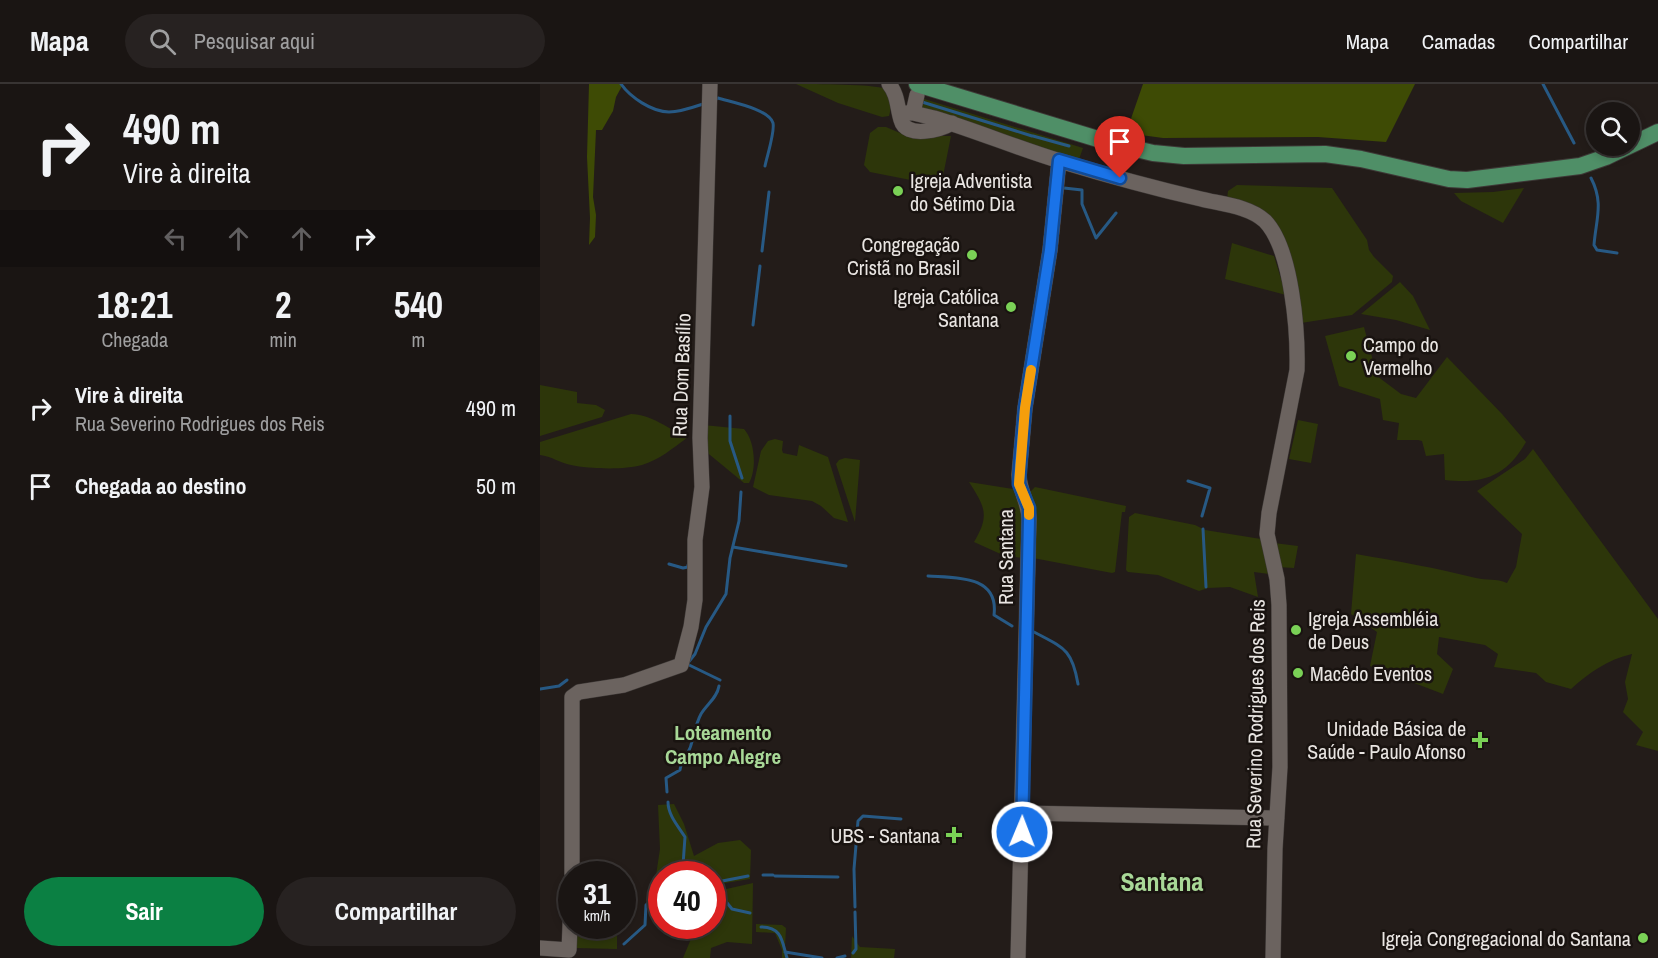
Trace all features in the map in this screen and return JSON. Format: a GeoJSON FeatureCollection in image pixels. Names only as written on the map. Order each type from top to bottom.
{"type":"FeatureCollection","features":[{"type":"Feature","properties":{"kind":"main road"},"geometry":{"type":"LineString","coordinates":[[916,87],[1153,153],[1184,156],[1325,154],[1361,159],[1449,179],[1481,180],[1568,168],[1606,157],[1658,132]]}},
{"type":"Feature","properties":{"kind":"street"},"geometry":{"type":"LineString","coordinates":[[916,87],[905,116],[892,90],[916,87]]}},
{"type":"Feature","properties":{"kind":"street","name":"Rua Dom Basílio"},"geometry":{"type":"LineString","coordinates":[[572,861],[572,697],[579,692],[624,685],[681,665],[691,627],[695,600],[695,540],[701,498],[700,438],[710,89]]}},
{"type":"Feature","properties":{"kind":"street","name":"Rua Severino Rodrigues dos Reis"},"geometry":{"type":"LineString","coordinates":[[905,116],[914,130],[923,132],[941,129],[952,123],[1059,160],[1139,184],[1242,209],[1263,219],[1271,229],[1283,255],[1292,301],[1297,370],[1269,513],[1267,534],[1277,579],[1279,605],[1280,766],[1276,818],[1273,958]]}},
{"type":"Feature","properties":{"kind":"street","name":"Rua Santana"},"geometry":{"type":"LineString","coordinates":[[1018,958],[1029,519],[1029,508],[1019,484],[1025,408],[1050,250],[1059,160]]}},
{"type":"Feature","properties":{"kind":"street"},"geometry":{"type":"LineString","coordinates":[[1022,813],[1276,818]]}},
{"type":"Feature","properties":{"kind":"street"},"geometry":{"type":"LineString","coordinates":[[540,948],[569,950],[569,939]]}},
{"type":"Feature","properties":{"kind":"green space"},"geometry":{"type":"Polygon","coordinates":[[[589,84],[621,84],[622,86],[616,97],[613,111],[602,130],[596,130],[593,197],[596,215],[595,237],[589,245],[587,157],[589,84]]]}},
{"type":"Feature","properties":{"kind":"green space"},"geometry":{"type":"Polygon","coordinates":[[[796,84],[857,85],[886,89],[891,98],[889,116],[882,117],[838,103],[796,84]]]}},
{"type":"Feature","properties":{"kind":"green space"},"geometry":{"type":"Polygon","coordinates":[[[1143,84],[1415,84],[1386,142],[1318,137],[1163,138],[1126,133],[1143,84]]]}},
{"type":"Feature","properties":{"kind":"green space"},"geometry":{"type":"Polygon","coordinates":[[[921,98],[1083,148],[1078,162],[919,108],[921,98]]]}},
{"type":"Feature","properties":{"kind":"green space"},"geometry":{"type":"Polygon","coordinates":[[[878,127],[886,127],[907,136],[951,136],[941,186],[870,172],[864,165],[870,133],[878,127]]]}},
{"type":"Feature","properties":{"kind":"green space"},"geometry":{"type":"Polygon","coordinates":[[[1237,185],[1332,188],[1367,240],[1369,250],[1393,276],[1392,282],[1352,315],[1301,323],[1267,213],[1253,206],[1227,200],[1228,191],[1237,185]]]}},
{"type":"Feature","properties":{"kind":"green space"},"geometry":{"type":"Polygon","coordinates":[[[1524,188],[1503,223],[1461,201],[1454,193],[1493,192],[1524,188]]]}},
{"type":"Feature","properties":{"kind":"green space"},"geometry":{"type":"Polygon","coordinates":[[[1232,243],[1274,256],[1286,295],[1225,279],[1232,243]]]}},
{"type":"Feature","properties":{"kind":"green space"},"geometry":{"type":"Polygon","coordinates":[[[1400,282],[1413,296],[1430,330],[1396,320],[1361,314],[1400,282]]]}},
{"type":"Feature","properties":{"kind":"green space"},"geometry":{"type":"Polygon","coordinates":[[[1364,327],[1377,376],[1401,394],[1416,398],[1447,357],[1526,442],[1518,454],[1502,470],[1492,476],[1471,481],[1445,480],[1444,454],[1426,456],[1422,441],[1397,440],[1399,423],[1383,420],[1380,399],[1339,386],[1325,336],[1364,327]]]}},
{"type":"Feature","properties":{"kind":"green space"},"geometry":{"type":"Polygon","coordinates":[[[540,385],[577,392],[577,403],[596,405],[605,410],[602,417],[540,436],[540,385]]]}},
{"type":"Feature","properties":{"kind":"green space"},"geometry":{"type":"Polygon","coordinates":[[[631,414],[653,419],[687,438],[654,460],[626,468],[579,466],[540,455],[540,442],[631,414]]]}},
{"type":"Feature","properties":{"kind":"green space"},"geometry":{"type":"Polygon","coordinates":[[[1298,420],[1318,424],[1311,463],[1289,459],[1298,420]]]}},
{"type":"Feature","properties":{"kind":"green space"},"geometry":{"type":"Polygon","coordinates":[[[703,425],[744,429],[748,434],[754,455],[752,477],[749,483],[744,483],[704,450],[703,425]]]}},
{"type":"Feature","properties":{"kind":"green space"},"geometry":{"type":"Polygon","coordinates":[[[775,439],[783,441],[783,453],[797,456],[799,445],[828,457],[848,522],[834,518],[812,501],[769,495],[753,487],[761,451],[768,441],[775,439]]]}},
{"type":"Feature","properties":{"kind":"green space"},"geometry":{"type":"Polygon","coordinates":[[[1533,449],[1658,619],[1658,751],[1636,745],[1643,732],[1623,712],[1628,699],[1625,682],[1632,654],[1599,667],[1571,689],[1546,682],[1536,673],[1494,667],[1498,654],[1485,645],[1439,637],[1437,654],[1453,669],[1443,694],[1370,666],[1377,632],[1351,614],[1356,554],[1507,583],[1516,567],[1522,534],[1477,491],[1525,459],[1533,449]]]}},
{"type":"Feature","properties":{"kind":"green space"},"geometry":{"type":"Polygon","coordinates":[[[845,458],[860,460],[855,522],[836,464],[845,458]]]}},
{"type":"Feature","properties":{"kind":"green space"},"geometry":{"type":"Polygon","coordinates":[[[969,482],[1013,489],[1024,515],[1024,558],[1005,556],[974,542],[984,518],[982,505],[969,482]]]}},
{"type":"Feature","properties":{"kind":"green space"},"geometry":{"type":"Polygon","coordinates":[[[1035,487],[1126,506],[1125,512],[1122,512],[1115,572],[1033,558],[1030,492],[1035,487]]]}},
{"type":"Feature","properties":{"kind":"green space"},"geometry":{"type":"Polygon","coordinates":[[[1135,513],[1195,525],[1205,530],[1261,539],[1269,574],[1254,572],[1258,597],[1230,587],[1208,588],[1199,591],[1158,575],[1128,572],[1126,570],[1129,517],[1135,513]]]}},
{"type":"Feature","properties":{"kind":"green space"},"geometry":{"type":"Polygon","coordinates":[[[1274,543],[1298,546],[1294,568],[1278,567],[1274,543]]]}},
{"type":"Feature","properties":{"kind":"green space"},"geometry":{"type":"Polygon","coordinates":[[[674,804],[684,824],[694,856],[718,843],[740,840],[751,850],[750,879],[726,883],[726,861],[658,861],[660,849],[658,805],[674,804]]]}},
{"type":"Feature","properties":{"kind":"green space"},"geometry":{"type":"Polygon","coordinates":[[[753,883],[752,944],[727,942],[711,948],[710,958],[683,958],[691,939],[726,939],[726,889],[753,883]]]}},
{"type":"Feature","properties":{"kind":"green space"},"geometry":{"type":"Polygon","coordinates":[[[756,924],[782,925],[786,928],[785,947],[789,958],[782,958],[782,950],[775,933],[756,932],[756,924]]]}},
{"type":"Feature","properties":{"kind":"green space"},"geometry":{"type":"Polygon","coordinates":[[[852,936],[860,947],[895,949],[894,958],[851,958],[852,936]]]}},
{"type":"Feature","properties":{"kind":"green space"},"geometry":{"type":"Polygon","coordinates":[[[575,939],[617,939],[617,949],[575,948],[575,939]]]}},
{"type":"Feature","properties":{"kind":"waterway"},"geometry":{"type":"LineString","coordinates":[[621,84],[642,103],[662,111],[678,111],[706,103]]}},
{"type":"Feature","properties":{"kind":"waterway"},"geometry":{"type":"LineString","coordinates":[[1543,84],[1574,143]]}},
{"type":"Feature","properties":{"kind":"waterway"},"geometry":{"type":"LineString","coordinates":[[715,100],[718,98],[749,107],[770,118],[773,123],[773,132],[765,166]]}},
{"type":"Feature","properties":{"kind":"waterway"},"geometry":{"type":"LineString","coordinates":[[922,102],[1032,136]]}},
{"type":"Feature","properties":{"kind":"waterway"},"geometry":{"type":"LineString","coordinates":[[1033,136],[1069,146]]}},
{"type":"Feature","properties":{"kind":"waterway"},"geometry":{"type":"LineString","coordinates":[[1591,178],[1598,203],[1594,245],[1597,250],[1617,253]]}},
{"type":"Feature","properties":{"kind":"waterway"},"geometry":{"type":"LineString","coordinates":[[1064,188],[1082,190],[1082,204],[1096,238],[1116,213]]}},
{"type":"Feature","properties":{"kind":"waterway"},"geometry":{"type":"LineString","coordinates":[[762,251],[769,192]]}},
{"type":"Feature","properties":{"kind":"waterway"},"geometry":{"type":"LineString","coordinates":[[753,325],[760,266]]}},
{"type":"Feature","properties":{"kind":"waterway"},"geometry":{"type":"LineString","coordinates":[[730,416],[730,441],[742,478]]}},
{"type":"Feature","properties":{"kind":"waterway"},"geometry":{"type":"LineString","coordinates":[[1188,481],[1210,488],[1202,516]]}},
{"type":"Feature","properties":{"kind":"waterway"},"geometry":{"type":"LineString","coordinates":[[720,680],[687,664],[695,654],[706,627],[726,594],[730,558],[739,521],[741,492]]}},
{"type":"Feature","properties":{"kind":"waterway"},"geometry":{"type":"LineString","coordinates":[[1203,529],[1206,587]]}},
{"type":"Feature","properties":{"kind":"waterway"},"geometry":{"type":"LineString","coordinates":[[733,547],[846,566]]}},
{"type":"Feature","properties":{"kind":"waterway"},"geometry":{"type":"LineString","coordinates":[[669,564],[683,568],[688,565]]}},
{"type":"Feature","properties":{"kind":"waterway"},"geometry":{"type":"LineString","coordinates":[[928,576],[963,579],[983,586],[990,592],[994,602],[994,615],[1012,626]]}},
{"type":"Feature","properties":{"kind":"waterway"},"geometry":{"type":"LineString","coordinates":[[1034,632],[1065,651],[1073,663],[1078,684]]}},
{"type":"Feature","properties":{"kind":"waterway"},"geometry":{"type":"LineString","coordinates":[[540,689],[559,686],[567,680]]}},
{"type":"Feature","properties":{"kind":"waterway"},"geometry":{"type":"LineString","coordinates":[[667,792],[666,778],[680,770],[690,748],[699,718],[719,686]]}},
{"type":"Feature","properties":{"kind":"waterway"},"geometry":{"type":"LineString","coordinates":[[668,802],[672,816],[685,837],[683,861]]}},
{"type":"Feature","properties":{"kind":"waterway"},"geometry":{"type":"LineString","coordinates":[[855,907],[854,869],[858,821],[863,816],[901,819]]}},
{"type":"Feature","properties":{"kind":"waterway"},"geometry":{"type":"LineString","coordinates":[[763,875],[773,875]]}},
{"type":"Feature","properties":{"kind":"waterway"},"geometry":{"type":"LineString","coordinates":[[726,880],[748,876]]}},
{"type":"Feature","properties":{"kind":"waterway"},"geometry":{"type":"LineString","coordinates":[[775,876],[838,877]]}},
{"type":"Feature","properties":{"kind":"waterway"},"geometry":{"type":"LineString","coordinates":[[726,902],[732,909],[750,913]]}},
{"type":"Feature","properties":{"kind":"waterway"},"geometry":{"type":"LineString","coordinates":[[624,944],[645,925],[648,903]]}},
{"type":"Feature","properties":{"kind":"waterway"},"geometry":{"type":"LineString","coordinates":[[853,953],[856,949],[855,912]]}},
{"type":"Feature","properties":{"kind":"waterway"},"geometry":{"type":"LineString","coordinates":[[761,927],[777,932],[787,958]]}},
{"type":"Feature","properties":{"kind":"waterway"},"geometry":{"type":"LineString","coordinates":[[785,952],[822,958]]}},
{"type":"Feature","properties":{"kind":"waterway"},"geometry":{"type":"LineString","coordinates":[[837,958],[845,956]]}},
{"type":"Feature","properties":{"kind":"slow traffic"},"geometry":{"type":"LineString","coordinates":[[1029,515],[1029,508],[1019,484],[1025,408],[1031,370]]}},
{"type":"Feature","properties":{"kind":"place","name":"Igreja Adventista do Sétimo Dia"},"geometry":{"type":"Point","coordinates":[898,191]}},
{"type":"Feature","properties":{"kind":"place","name":"Congregação Cristã no Brasil"},"geometry":{"type":"Point","coordinates":[972,255]}},
{"type":"Feature","properties":{"kind":"place","name":"Igreja Católica Santana"},"geometry":{"type":"Point","coordinates":[1011,307]}},
{"type":"Feature","properties":{"kind":"place","name":"Campo do Vermelho"},"geometry":{"type":"Point","coordinates":[1351,356]}},
{"type":"Feature","properties":{"kind":"place","name":"Igreja Assembléia de Deus"},"geometry":{"type":"Point","coordinates":[1296,630]}},
{"type":"Feature","properties":{"kind":"place","name":"Macêdo Eventos"},"geometry":{"type":"Point","coordinates":[1298,673]}},
{"type":"Feature","properties":{"kind":"place","name":"Unidade Básica de Saúde - Paulo Afonso"},"geometry":{"type":"Point","coordinates":[1480,740]}},
{"type":"Feature","properties":{"kind":"place","name":"UBS - Santana"},"geometry":{"type":"Point","coordinates":[954,835]}},
{"type":"Feature","properties":{"kind":"place","name":"Igreja Congregacional do Santana"},"geometry":{"type":"Point","coordinates":[1643,938]}},
{"type":"Feature","properties":{"kind":"district","name":"Loteamento Campo Alegre"},"geometry":{"type":"Point","coordinates":[723,744]}},
{"type":"Feature","properties":{"kind":"district","name":"Santana"},"geometry":{"type":"Point","coordinates":[1162,881]}},
{"type":"Feature","properties":{"kind":"route"},"geometry":{"type":"LineString","coordinates":[[1022,832],[1029,508],[1019,484],[1020,465],[1025,408],[1050,250],[1059,160],[1120,178]]}}]}
